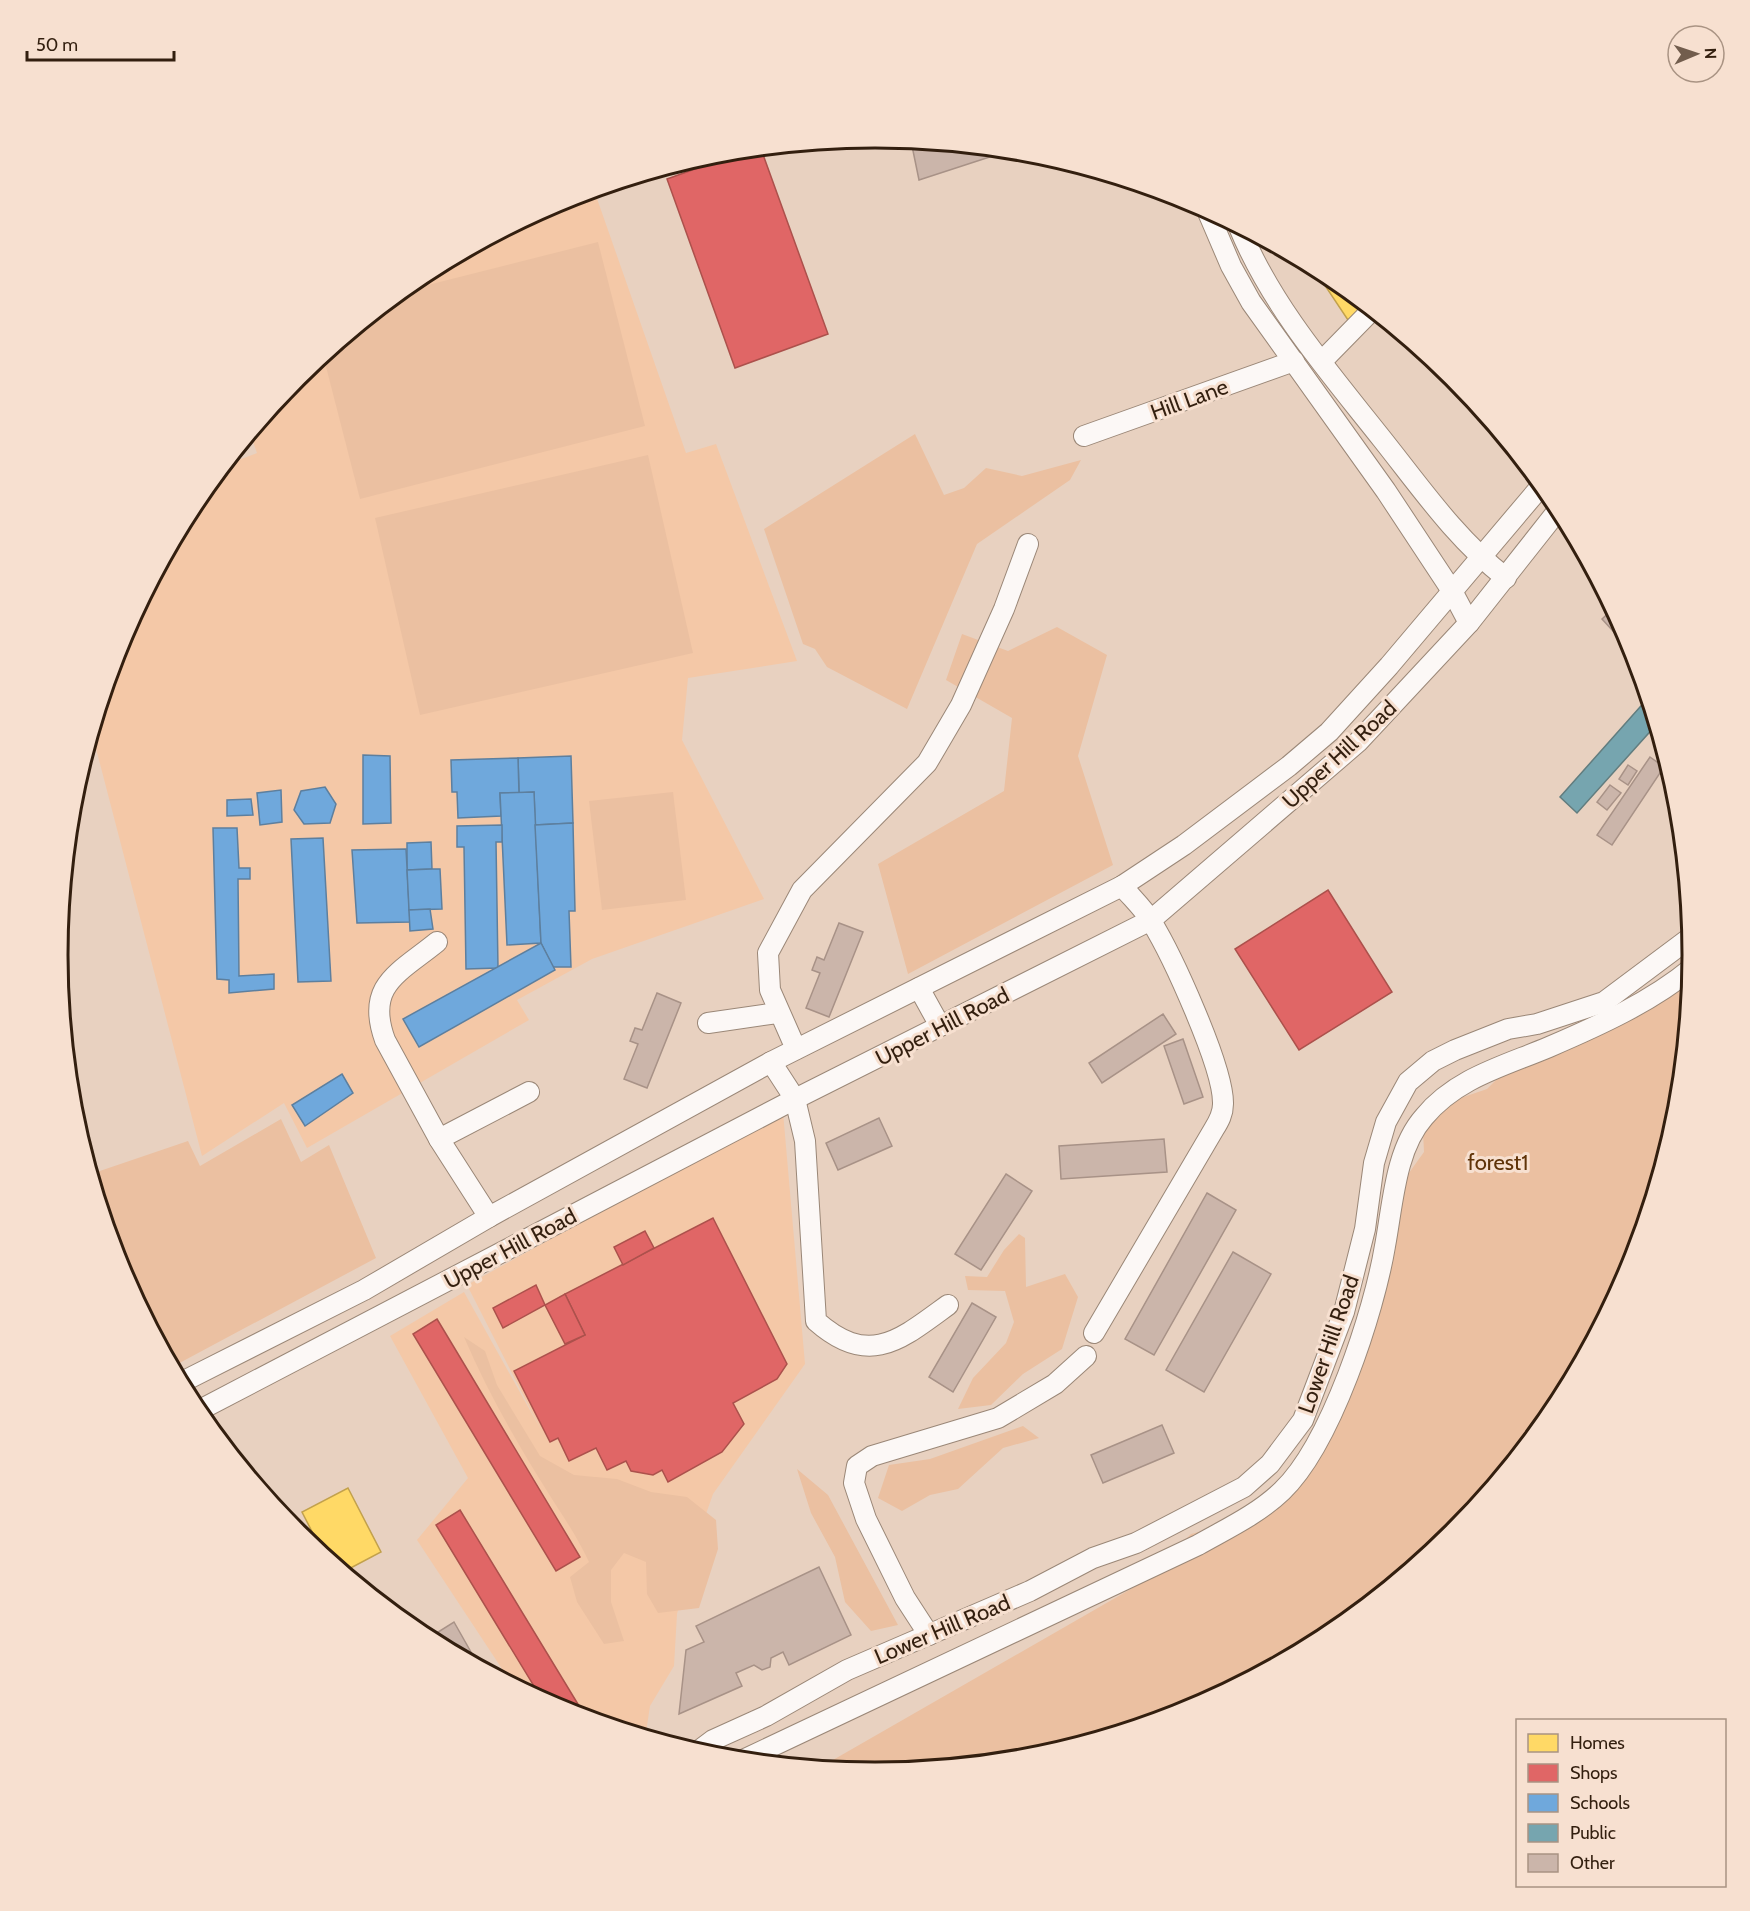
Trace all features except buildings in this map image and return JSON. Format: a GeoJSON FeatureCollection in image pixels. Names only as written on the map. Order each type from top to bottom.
{"type":"FeatureCollection","features":[{"type":"Feature","properties":{"kind":"street"},"geometry":{"type":"LineString","coordinates":[[1212,222],[1231,266],[1251,302],[1386,491],[1452,591],[1469,623]]}},
{"type":"Feature","properties":{"kind":"street"},"geometry":{"type":"LineString","coordinates":[[1244,237],[1269,290],[1430,503],[1480,558],[1506,578]]}},
{"type":"Feature","properties":{"kind":"street"},"geometry":{"type":"LineString","coordinates":[[1322,361],[1367,315]]}},
{"type":"Feature","properties":{"kind":"street","name":"Hill Lane"},"geometry":{"type":"LineString","coordinates":[[1084,436],[1294,361]]}},
{"type":"Feature","properties":{"kind":"street","name":"Upper Hill Road"},"geometry":{"type":"LineString","coordinates":[[188,1379],[364,1290],[489,1217],[795,1049],[1122,886],[1184,845],[1289,766],[1329,732],[1389,666],[1536,492]]}},
{"type":"Feature","properties":{"kind":"street","name":"Upper Hill Road"},"geometry":{"type":"LineString","coordinates":[[206,1407],[795,1099],[1151,920],[1358,742],[1469,623],[1553,518]]}},
{"type":"Feature","properties":{"kind":"street"},"geometry":{"type":"LineString","coordinates":[[795,1049],[777,1012],[770,990],[767,970],[768,953],[802,890],[927,763],[961,705],[1004,609],[1028,544]]}},
{"type":"Feature","properties":{"kind":"street"},"geometry":{"type":"LineString","coordinates":[[1094,1334],[1222,1114],[1221,1087],[1188,995],[1151,920],[1122,886]]}},
{"type":"Feature","properties":{"kind":"street"},"geometry":{"type":"LineString","coordinates":[[437,942],[386,984],[377,1012],[385,1040],[439,1139],[489,1217]]}},
{"type":"Feature","properties":{"kind":"street","name":"Lower Hill Road"},"geometry":{"type":"LineString","coordinates":[[707,1745],[766,1716],[847,1670],[929,1635],[1217,1503],[1244,1488],[1270,1464],[1303,1420],[1340,1323],[1365,1229],[1374,1163],[1386,1122],[1408,1082],[1433,1061],[1455,1050],[1508,1029],[1537,1024],[1604,1002],[1682,944]]}},
{"type":"Feature","properties":{"kind":"street","name":"Lower Hill Road"},"geometry":{"type":"LineString","coordinates":[[756,1754],[1198,1545],[1252,1515],[1284,1489],[1312,1450],[1345,1384],[1380,1279],[1395,1191],[1406,1145],[1422,1118],[1446,1094],[1484,1073],[1619,1015],[1682,975]]}},
{"type":"Feature","properties":{"kind":"street"},"geometry":{"type":"LineString","coordinates":[[919,988],[940,1026]]}},
{"type":"Feature","properties":{"kind":"street"},"geometry":{"type":"LineString","coordinates":[[708,1023],[777,1012]]}},
{"type":"Feature","properties":{"kind":"street"},"geometry":{"type":"LineString","coordinates":[[771,1062],[795,1099],[805,1141],[816,1321],[828,1332],[859,1347],[900,1340],[948,1305]]}},
{"type":"Feature","properties":{"kind":"street"},"geometry":{"type":"LineString","coordinates":[[439,1139],[530,1092]]}},
{"type":"Feature","properties":{"kind":"street"},"geometry":{"type":"LineString","coordinates":[[929,1635],[905,1598],[866,1519],[854,1483],[857,1466],[872,1456],[998,1418],[1056,1384],[1086,1356]]}},
{"type":"Feature","properties":{"kind":"shaded area"},"geometry":{"type":"Polygon","coordinates":[[[597,198],[686,453],[716,444],[797,661],[688,678],[682,740],[764,899],[592,959],[517,1000],[529,1020],[307,1148],[284,1103],[202,1156],[95,746],[110,696],[129,646],[176,552],[234,464],[237,461],[257,453],[253,441],[268,423],[343,348],[383,315],[426,284],[471,256],[518,231],[597,198]]]}},
{"type":"Feature","properties":{"kind":"shaded area"},"geometry":{"type":"Polygon","coordinates":[[[783,1112],[805,1364],[713,1494],[694,1548],[677,1614],[674,1666],[650,1706],[646,1729],[566,1702],[505,1673],[417,1540],[468,1478],[390,1336],[464,1292],[541,1430],[467,1285],[783,1112]]]}},
{"type":"Feature","properties":{"kind":"green space"},"geometry":{"type":"Polygon","coordinates":[[[598,242],[645,426],[360,499],[325,365],[383,315],[423,286],[598,242]]]}},
{"type":"Feature","properties":{"kind":"green space"},"geometry":{"type":"Polygon","coordinates":[[[915,434],[944,495],[964,488],[986,468],[1022,476],[1081,460],[1070,480],[977,544],[907,709],[827,667],[815,649],[803,644],[764,529],[915,434]]]}},
{"type":"Feature","properties":{"kind":"green space"},"geometry":{"type":"Polygon","coordinates":[[[648,455],[693,653],[420,715],[375,518],[648,455]]]}},
{"type":"Feature","properties":{"kind":"green space"},"geometry":{"type":"Polygon","coordinates":[[[1057,627],[1107,655],[1078,756],[1113,865],[908,974],[878,864],[1004,791],[1012,718],[946,680],[962,634],[1008,651],[1057,627]]]}},
{"type":"Feature","properties":{"kind":"green space"},"geometry":{"type":"Polygon","coordinates":[[[673,792],[686,900],[602,910],[589,801],[673,792]]]}},
{"type":"Feature","properties":{"kind":"green space","name":"forest1"},"geometry":{"type":"Polygon","coordinates":[[[1682,970],[1676,1061],[1667,1113],[1640,1215],[1621,1265],[1574,1359],[1516,1447],[1482,1488],[1407,1563],[1324,1627],[1279,1655],[1184,1702],[1135,1720],[1033,1747],[980,1756],[875,1763],[831,1761],[1143,1582],[1191,1534],[1244,1520],[1289,1498],[1386,1288],[1406,1177],[1424,1152],[1423,1132],[1440,1105],[1487,1089],[1509,1067],[1634,1009],[1682,970]]]}},
{"type":"Feature","properties":{"kind":"green space"},"geometry":{"type":"Polygon","coordinates":[[[281,1119],[301,1162],[329,1145],[376,1258],[179,1363],[151,1313],[129,1265],[110,1215],[97,1172],[188,1141],[200,1166],[281,1119]]]}},
{"type":"Feature","properties":{"kind":"green space"},"geometry":{"type":"Polygon","coordinates":[[[1019,1234],[1025,1238],[1026,1287],[1065,1274],[1078,1297],[1062,1349],[1023,1374],[991,1405],[958,1409],[973,1378],[1006,1343],[1014,1322],[1005,1291],[968,1290],[965,1276],[987,1277],[1004,1250],[1019,1234]]]}},
{"type":"Feature","properties":{"kind":"green space"},"geometry":{"type":"Polygon","coordinates":[[[464,1337],[485,1351],[497,1385],[540,1456],[574,1475],[617,1479],[651,1492],[687,1497],[716,1520],[718,1549],[699,1608],[658,1613],[647,1594],[646,1562],[624,1553],[611,1570],[611,1602],[624,1641],[604,1644],[577,1602],[570,1577],[589,1562],[503,1416],[464,1337]]]}},
{"type":"Feature","properties":{"kind":"green space"},"geometry":{"type":"Polygon","coordinates":[[[1023,1426],[1039,1438],[1003,1448],[958,1489],[930,1495],[902,1511],[878,1498],[889,1465],[930,1459],[1023,1426]]]}},
{"type":"Feature","properties":{"kind":"green space"},"geometry":{"type":"Polygon","coordinates":[[[797,1469],[828,1495],[898,1625],[871,1631],[845,1602],[835,1557],[811,1513],[797,1469]]]}}]}
